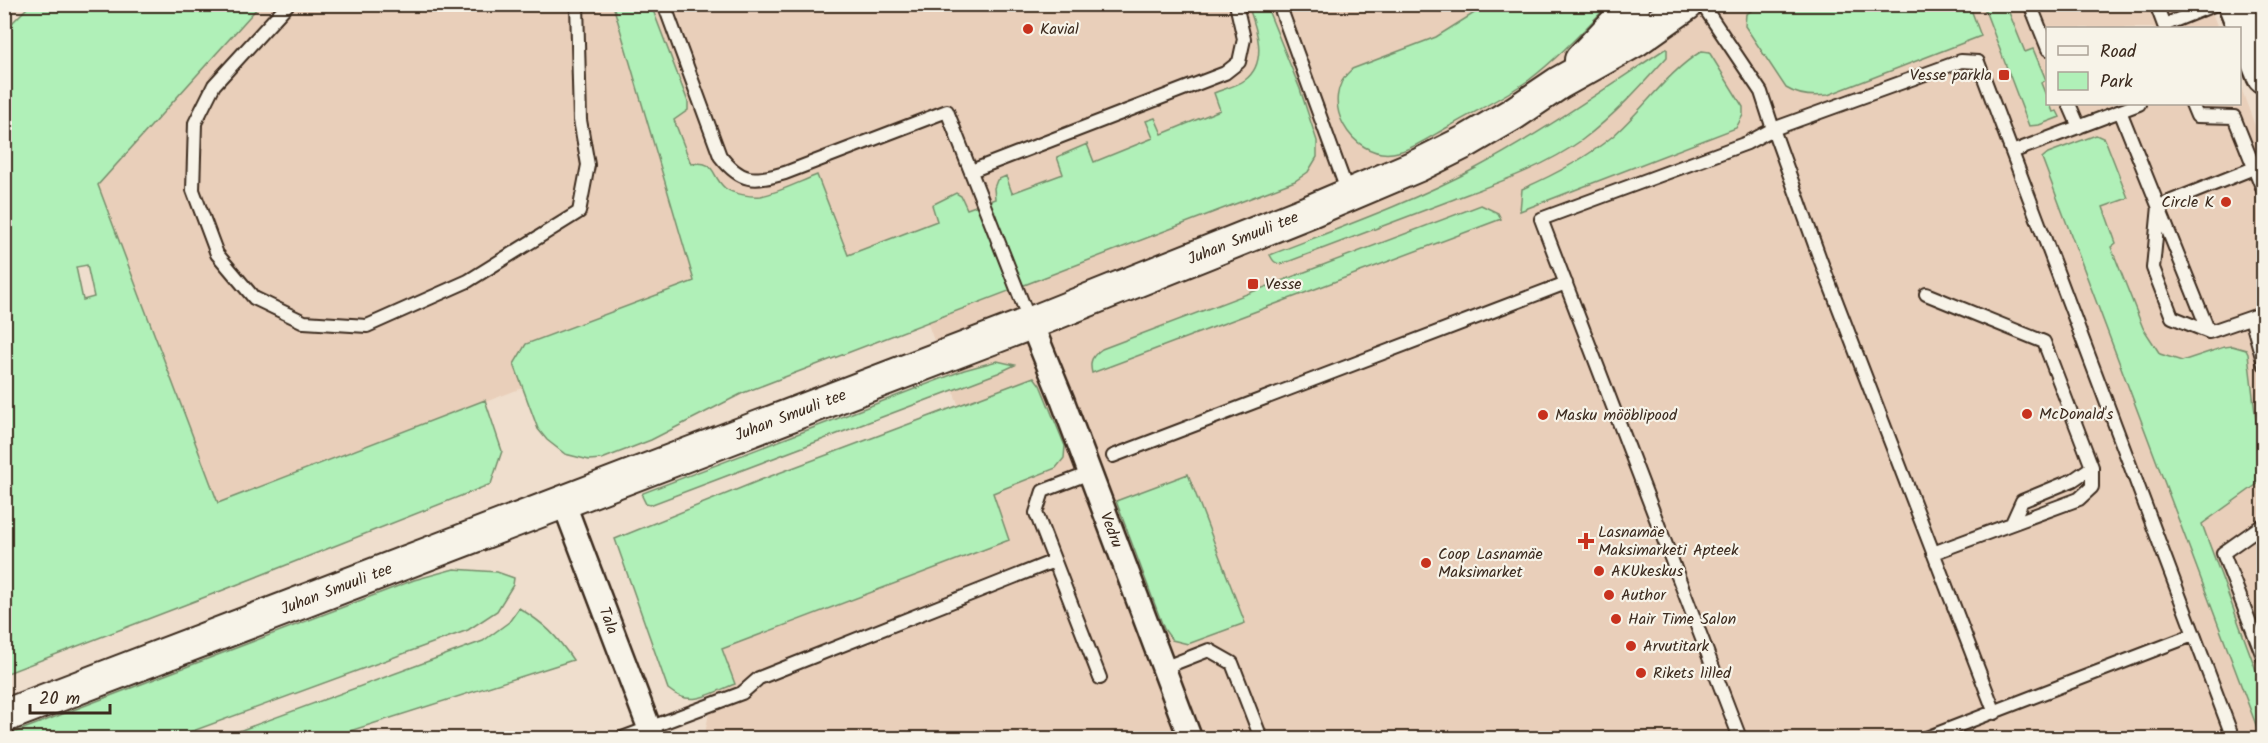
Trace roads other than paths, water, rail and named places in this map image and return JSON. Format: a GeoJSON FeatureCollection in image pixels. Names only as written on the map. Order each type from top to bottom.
{"type":"FeatureCollection","features":[{"type":"Feature","properties":{"kind":"highway"},"geometry":{"type":"LineString","coordinates":[[2240,23],[2264,76]]}},
{"type":"Feature","properties":{"kind":"main road","name":"Juhan Smuuli tee"},"geometry":{"type":"LineString","coordinates":[[1560,83],[1634,4]]}},
{"type":"Feature","properties":{"kind":"main road","name":"Juhan Smuuli tee"},"geometry":{"type":"LineString","coordinates":[[4,716],[1031,323],[1419,165],[1513,114],[1560,83],[1636,40],[1687,4]]}},
{"type":"Feature","properties":{"kind":"street","name":"Vedru"},"geometry":{"type":"LineString","coordinates":[[1031,323],[1190,738]]}},
{"type":"Feature","properties":{"kind":"street","name":"Tala"},"geometry":{"type":"LineString","coordinates":[[563,501],[651,734]]}},
{"type":"Feature","properties":{"kind":"lane"},"geometry":{"type":"LineString","coordinates":[[288,4],[213,85],[195,123],[194,190],[217,254],[254,298],[304,322],[367,326],[468,281],[579,212],[588,165],[580,120],[577,4]]}},
{"type":"Feature","properties":{"kind":"lane"},"geometry":{"type":"LineString","coordinates":[[664,4],[720,156],[732,171],[746,179],[764,179],[785,173],[946,111],[1031,323]]}},
{"type":"Feature","properties":{"kind":"lane"},"geometry":{"type":"LineString","coordinates":[[971,171],[1225,73],[1239,62],[1244,39],[1236,4]]}},
{"type":"Feature","properties":{"kind":"lane"},"geometry":{"type":"LineString","coordinates":[[1279,4],[1349,194]]}},
{"type":"Feature","properties":{"kind":"lane"},"geometry":{"type":"LineString","coordinates":[[1702,4],[1761,92],[1800,206],[1995,712]]}},
{"type":"Feature","properties":{"kind":"lane"},"geometry":{"type":"LineString","coordinates":[[2030,4],[2046,44]]}},
{"type":"Feature","properties":{"kind":"lane"},"geometry":{"type":"LineString","coordinates":[[2156,4],[2164,27],[2216,4]]}},
{"type":"Feature","properties":{"kind":"lane"},"geometry":{"type":"LineString","coordinates":[[1740,738],[1541,219],[1747,143],[1773,129],[1961,61],[1978,62],[2233,738]]}},
{"type":"Feature","properties":{"kind":"lane"},"geometry":{"type":"LineString","coordinates":[[2069,105],[2079,127]]}},
{"type":"Feature","properties":{"kind":"lane"},"geometry":{"type":"LineString","coordinates":[[2012,152],[2136,105]]}},
{"type":"Feature","properties":{"kind":"lane"},"geometry":{"type":"LineString","coordinates":[[2192,105],[2197,116],[2234,117],[2264,192]]}},
{"type":"Feature","properties":{"kind":"lane"},"geometry":{"type":"LineString","coordinates":[[2120,111],[2209,333]]}},
{"type":"Feature","properties":{"kind":"lane"},"geometry":{"type":"LineString","coordinates":[[2159,206],[2254,168]]}},
{"type":"Feature","properties":{"kind":"lane"},"geometry":{"type":"LineString","coordinates":[[2159,206],[2153,268],[2172,317],[2209,333],[2264,314]]}},
{"type":"Feature","properties":{"kind":"lane"},"geometry":{"type":"LineString","coordinates":[[1113,456],[1566,283]]}},
{"type":"Feature","properties":{"kind":"lane"},"geometry":{"type":"LineString","coordinates":[[1926,294],[2044,342],[2092,467],[2092,486],[2079,499],[1933,553]]}},
{"type":"Feature","properties":{"kind":"lane"},"geometry":{"type":"LineString","coordinates":[[2251,318],[2264,364]]}},
{"type":"Feature","properties":{"kind":"lane"},"geometry":{"type":"LineString","coordinates":[[2012,523],[2022,501],[2073,480],[2092,467]]}},
{"type":"Feature","properties":{"kind":"lane"},"geometry":{"type":"LineString","coordinates":[[1090,473],[1043,491],[1036,513],[1100,678]]}},
{"type":"Feature","properties":{"kind":"lane"},"geometry":{"type":"LineString","coordinates":[[2264,524],[2223,553],[2264,659]]}},
{"type":"Feature","properties":{"kind":"lane"},"geometry":{"type":"LineString","coordinates":[[622,738],[651,734],[742,693],[759,678],[1054,561]]}},
{"type":"Feature","properties":{"kind":"lane"},"geometry":{"type":"LineString","coordinates":[[1926,738],[2193,635]]}},
{"type":"Feature","properties":{"kind":"lane"},"geometry":{"type":"LineString","coordinates":[[1163,668],[1209,650],[1232,663],[1261,738]]}},
{"type":"Feature","properties":{"kind":"place","name":"Kavial"},"geometry":{"type":"Point","coordinates":[1028,29]}},
{"type":"Feature","properties":{"kind":"place","name":"Vesse parkla"},"geometry":{"type":"Point","coordinates":[2004,75]}},
{"type":"Feature","properties":{"kind":"place","name":"Circle K"},"geometry":{"type":"Point","coordinates":[2226,202]}},
{"type":"Feature","properties":{"kind":"place","name":"Vesse"},"geometry":{"type":"Point","coordinates":[1253,284]}},
{"type":"Feature","properties":{"kind":"place","name":"McDonald's"},"geometry":{"type":"Point","coordinates":[2027,414]}},
{"type":"Feature","properties":{"kind":"place","name":"Masku mööblipood"},"geometry":{"type":"Point","coordinates":[1543,415]}},
{"type":"Feature","properties":{"kind":"place","name":"Lasnamäe Maksimarketi Apteek"},"geometry":{"type":"Point","coordinates":[1586,541]}},
{"type":"Feature","properties":{"kind":"place","name":"Coop Lasnamäe Maksimarket"},"geometry":{"type":"Point","coordinates":[1426,563]}},
{"type":"Feature","properties":{"kind":"place","name":"AKUkeskus"},"geometry":{"type":"Point","coordinates":[1599,571]}},
{"type":"Feature","properties":{"kind":"place","name":"Author"},"geometry":{"type":"Point","coordinates":[1609,595]}},
{"type":"Feature","properties":{"kind":"place","name":"Hair Time Salon"},"geometry":{"type":"Point","coordinates":[1616,619]}},
{"type":"Feature","properties":{"kind":"place","name":"Arvutitark"},"geometry":{"type":"Point","coordinates":[1631,646]}},
{"type":"Feature","properties":{"kind":"place","name":"Rikets lilled"},"geometry":{"type":"Point","coordinates":[1641,673]}}]}
